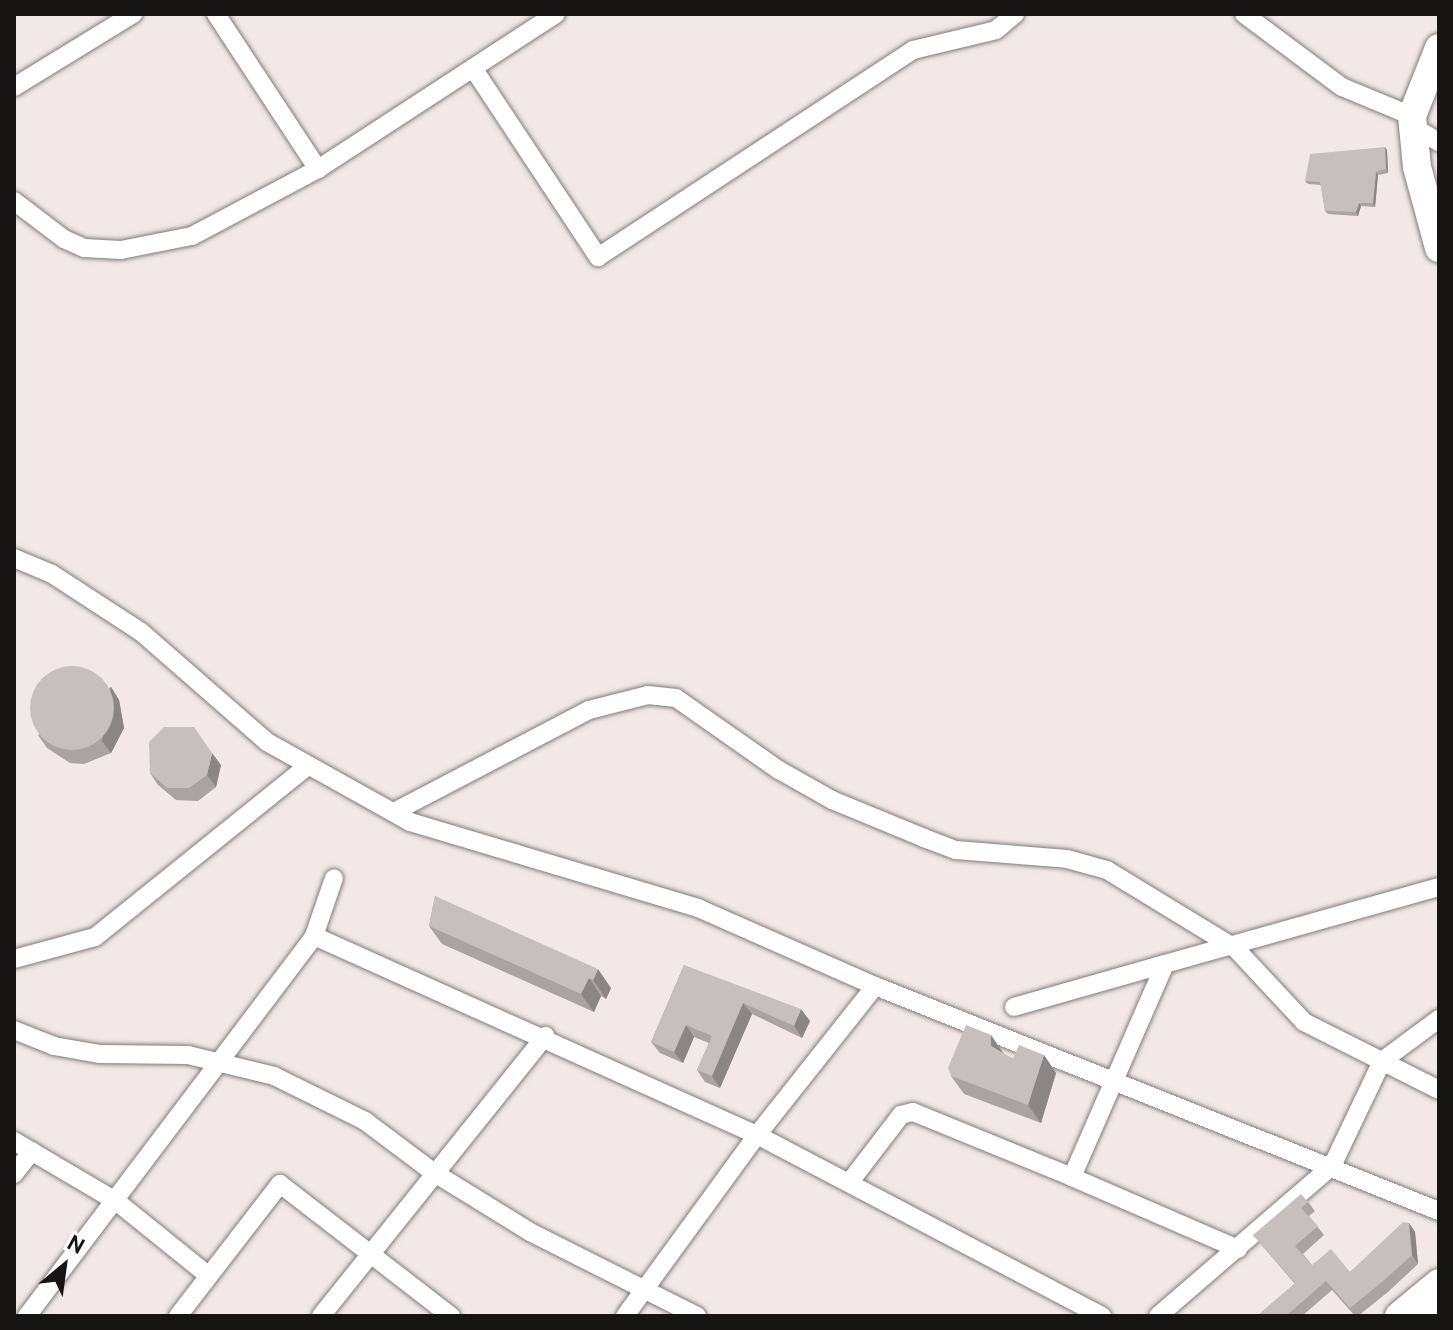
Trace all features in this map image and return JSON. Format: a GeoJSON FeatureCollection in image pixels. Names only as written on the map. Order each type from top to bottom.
{"type":"FeatureCollection","features":[{"type":"Feature","properties":{"kind":"highway"},"geometry":{"type":"LineString","coordinates":[[1439,48],[1412,121],[1439,248]]}},
{"type":"Feature","properties":{"kind":"highway"},"geometry":{"type":"LineString","coordinates":[[1399,1316],[1439,1283]]}},
{"type":"Feature","properties":{"kind":"street"},"geometry":{"type":"LineString","coordinates":[[14,87],[133,14]]}},
{"type":"Feature","properties":{"kind":"street"},"geometry":{"type":"LineString","coordinates":[[216,14],[318,169]]}},
{"type":"Feature","properties":{"kind":"street"},"geometry":{"type":"LineString","coordinates":[[14,201],[64,239],[84,248],[121,250],[192,236],[318,169],[556,14]]}},
{"type":"Feature","properties":{"kind":"street"},"geometry":{"type":"LineString","coordinates":[[473,68],[598,257],[913,50],[996,30],[1015,14]]}},
{"type":"Feature","properties":{"kind":"street"},"geometry":{"type":"LineString","coordinates":[[1244,14],[1342,87],[1412,121],[1439,142]]}},
{"type":"Feature","properties":{"kind":"street"},"geometry":{"type":"LineString","coordinates":[[14,558],[52,574],[141,632],[267,742],[430,830],[686,903],[875,986],[1115,1077],[1439,1211]]}},
{"type":"Feature","properties":{"kind":"street"},"geometry":{"type":"LineString","coordinates":[[394,812],[589,710],[648,695],[676,698],[779,770],[832,800],[956,850],[1067,859],[1107,870],[1235,948],[1304,1022],[1439,1090]]}},
{"type":"Feature","properties":{"kind":"street"},"geometry":{"type":"LineString","coordinates":[[14,959],[95,937],[308,766]]}},
{"type":"Feature","properties":{"kind":"street"},"geometry":{"type":"LineString","coordinates":[[27,1316],[223,1063],[314,936],[334,878]]}},
{"type":"Feature","properties":{"kind":"street"},"geometry":{"type":"LineString","coordinates":[[1014,1007],[1165,964],[1235,948],[1439,887]]}},
{"type":"Feature","properties":{"kind":"street"},"geometry":{"type":"LineString","coordinates":[[314,936],[545,1036],[757,1135],[1102,1316]]}},
{"type":"Feature","properties":{"kind":"street"},"geometry":{"type":"LineString","coordinates":[[1072,1177],[1165,964]]}},
{"type":"Feature","properties":{"kind":"street"},"geometry":{"type":"LineString","coordinates":[[625,1316],[757,1135],[875,986]]}},
{"type":"Feature","properties":{"kind":"street"},"geometry":{"type":"LineString","coordinates":[[1158,1316],[1332,1166],[1382,1061],[1439,1019]]}},
{"type":"Feature","properties":{"kind":"street"},"geometry":{"type":"LineString","coordinates":[[14,1030],[54,1046],[100,1054],[188,1055],[318,1094],[433,1172],[530,1232],[697,1316]]}},
{"type":"Feature","properties":{"kind":"street"},"geometry":{"type":"LineString","coordinates":[[321,1316],[433,1172],[545,1036]]}},
{"type":"Feature","properties":{"kind":"street"},"geometry":{"type":"LineString","coordinates":[[849,1183],[901,1115],[913,1112],[1238,1249]]}},
{"type":"Feature","properties":{"kind":"street"},"geometry":{"type":"LineString","coordinates":[[14,1141],[116,1201],[209,1276]]}},
{"type":"Feature","properties":{"kind":"street"},"geometry":{"type":"LineString","coordinates":[[14,1174],[32,1151]]}},
{"type":"Feature","properties":{"kind":"street"},"geometry":{"type":"LineString","coordinates":[[178,1316],[280,1184],[451,1316]]}},
{"type":"Feature","properties":{"kind":"street"},"geometry":{"type":"LineString","coordinates":[[1419,1203],[1439,1217]]}},
{"type":"Feature","properties":{"kind":"building"},"geometry":{"type":"Polygon","coordinates":[[[1385,147],[1386,169],[1376,172],[1373,203],[1359,203],[1356,212],[1325,211],[1320,182],[1305,181],[1310,154],[1385,147]]]}},
{"type":"Feature","properties":{"kind":"building"},"geometry":{"type":"Polygon","coordinates":[[[64,666],[80,666],[96,673],[107,684],[114,708],[111,724],[102,738],[80,750],[64,750],[48,743],[37,732],[30,716],[30,700],[37,684],[48,673],[64,666]]]}},
{"type":"Feature","properties":{"kind":"building"},"geometry":{"type":"Polygon","coordinates":[[[164,727],[194,727],[212,753],[207,775],[189,788],[167,788],[150,773],[149,742],[164,727]]]}},
{"type":"Feature","properties":{"kind":"building"},"geometry":{"type":"Polygon","coordinates":[[[435,896],[598,969],[593,980],[589,978],[581,994],[429,926],[435,896]]]}},
{"type":"Feature","properties":{"kind":"building"},"geometry":{"type":"Polygon","coordinates":[[[684,965],[801,1009],[794,1026],[743,1003],[712,1076],[697,1070],[712,1036],[686,1025],[674,1052],[651,1042],[684,965]]]}},
{"type":"Feature","properties":{"kind":"building"},"geometry":{"type":"Polygon","coordinates":[[[966,1025],[991,1035],[991,1046],[1013,1059],[1019,1045],[1044,1055],[1028,1105],[951,1076],[948,1068],[966,1025]]]}},
{"type":"Feature","properties":{"kind":"building"},"geometry":{"type":"Polygon","coordinates":[[[1301,1194],[1308,1202],[1301,1208],[1318,1226],[1295,1246],[1312,1265],[1331,1249],[1350,1272],[1403,1222],[1409,1223],[1412,1255],[1350,1308],[1326,1281],[1286,1316],[1257,1316],[1295,1283],[1253,1235],[1301,1194]]]}}]}
